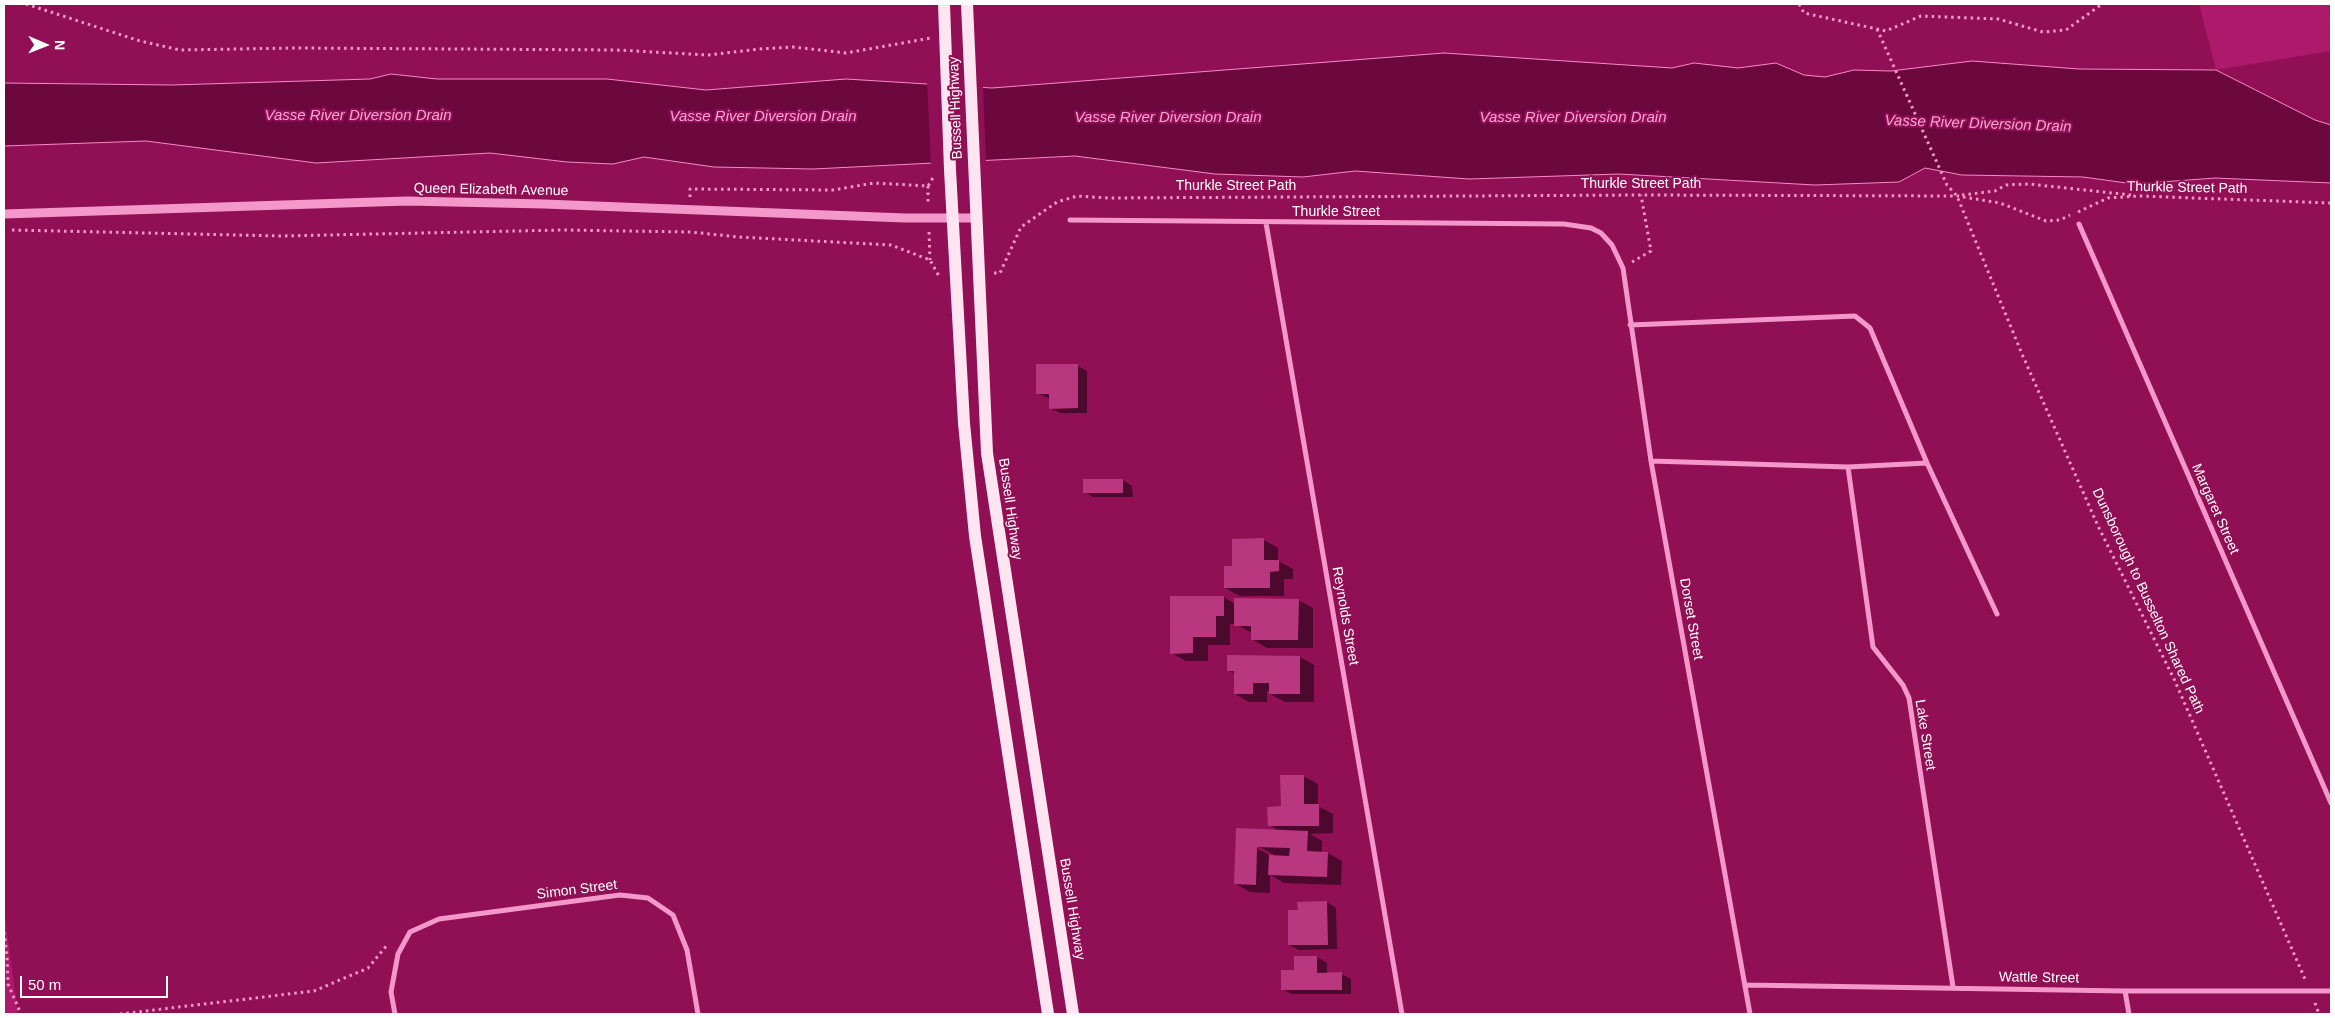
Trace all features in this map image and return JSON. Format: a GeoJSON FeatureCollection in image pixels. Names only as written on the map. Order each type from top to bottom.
{"type":"FeatureCollection","features":[{"type":"Feature","properties":{"kind":"main road","name":"Bussell Highway"},"geometry":{"type":"LineString","coordinates":[[944,4],[946,62],[944,171],[953,219],[964,423],[975,536],[1048,1014]]}},
{"type":"Feature","properties":{"kind":"main road","name":"Bussell Highway"},"geometry":{"type":"LineString","coordinates":[[967,4],[987,453],[1073,1014]]}},
{"type":"Feature","properties":{"kind":"street","name":"Queen Elizabeth Avenue"},"geometry":{"type":"LineString","coordinates":[[4,214],[407,201],[544,204],[690,211],[953,219],[977,218]]}},
{"type":"Feature","properties":{"kind":"street","name":"Thurkle Street"},"geometry":{"type":"LineString","coordinates":[[1070,220],[1564,224],[1581,226],[1601,232]]}},
{"type":"Feature","properties":{"kind":"street","name":"Reynolds Street"},"geometry":{"type":"LineString","coordinates":[[1266,222],[1402,1014]]}},
{"type":"Feature","properties":{"kind":"street","name":"Margaret Street"},"geometry":{"type":"LineString","coordinates":[[2079,224],[2331,803]]}},
{"type":"Feature","properties":{"kind":"street","name":"Dorset Street"},"geometry":{"type":"LineString","coordinates":[[1601,232],[1612,245],[1623,268],[1650,461],[1750,1014]]}},
{"type":"Feature","properties":{"kind":"street"},"geometry":{"type":"LineString","coordinates":[[1630,325],[1855,316],[1870,328],[1927,463],[1997,614]]}},
{"type":"Feature","properties":{"kind":"street"},"geometry":{"type":"LineString","coordinates":[[1650,461],[1848,467],[1927,463]]}},
{"type":"Feature","properties":{"kind":"street","name":"Lake Street"},"geometry":{"type":"LineString","coordinates":[[1848,467],[1873,647],[1903,685],[1909,698],[1953,987]]}},
{"type":"Feature","properties":{"kind":"street","name":"Simon Street"},"geometry":{"type":"LineString","coordinates":[[406,941],[410,932],[439,919],[620,895],[648,898],[673,915],[687,950],[698,1014]]}},
{"type":"Feature","properties":{"kind":"street"},"geometry":{"type":"LineString","coordinates":[[395,1014],[391,992],[398,954],[406,941]]}},
{"type":"Feature","properties":{"kind":"street","name":"Wattle Street"},"geometry":{"type":"LineString","coordinates":[[1746,985],[2125,991],[2331,991]]}},
{"type":"Feature","properties":{"kind":"street"},"geometry":{"type":"LineString","coordinates":[[2125,991],[2129,1014]]}},
{"type":"Feature","properties":{"kind":"path"},"geometry":{"type":"LineString","coordinates":[[26,4],[140,41],[180,50],[305,48],[617,50],[708,55],[759,49],[793,48],[846,53],[931,38]]}},
{"type":"Feature","properties":{"kind":"path"},"geometry":{"type":"LineString","coordinates":[[1799,4],[1804,13],[1877,29],[1886,30],[1921,16],[1998,19],[2043,32],[2066,30],[2102,4]]}},
{"type":"Feature","properties":{"kind":"path","name":"Dunsborough to Busselton Shared Path"},"geometry":{"type":"LineString","coordinates":[[1877,29],[1947,185],[1957,196],[2022,354],[2098,526],[2174,679],[2319,1014]]}},
{"type":"Feature","properties":{"kind":"path"},"geometry":{"type":"LineString","coordinates":[[690,232],[690,189],[833,190],[874,183],[928,186],[944,171]]}},
{"type":"Feature","properties":{"kind":"path"},"geometry":{"type":"LineString","coordinates":[[1957,196],[1995,191],[2006,185],[2030,184],[2139,196]]}},
{"type":"Feature","properties":{"kind":"path"},"geometry":{"type":"LineString","coordinates":[[1623,268],[1651,251],[1641,195]]}},
{"type":"Feature","properties":{"kind":"path","name":"Thurkle Street Path"},"geometry":{"type":"LineString","coordinates":[[980,274],[1000,273],[1021,227],[1057,202],[1077,196],[1108,198],[1641,195],[1957,196],[2000,203],[2046,221],[2060,220],[2108,198],[2139,196],[2331,204]]}},
{"type":"Feature","properties":{"kind":"path"},"geometry":{"type":"LineString","coordinates":[[4,230],[281,236],[563,230],[690,232],[739,237],[891,246],[930,260],[941,280],[957,280]]}},
{"type":"Feature","properties":{"kind":"path"},"geometry":{"type":"LineString","coordinates":[[4,932],[8,984],[21,1014]]}},
{"type":"Feature","properties":{"kind":"path"},"geometry":{"type":"LineString","coordinates":[[120,1014],[314,991],[368,968],[393,938],[406,941]]}},
{"type":"Feature","properties":{"kind":"shaded area"},"geometry":{"type":"Polygon","coordinates":[[[2199,4],[2331,4],[2331,51],[2216,70],[2199,4]]]}},
{"type":"Feature","properties":{"kind":"shaded area"},"geometry":{"type":"Polygon","coordinates":[[[4,910],[18,1014],[4,1014],[4,910]]]}},
{"type":"Feature","properties":{"kind":"water","name":"Vasse River Diversion Drain"},"geometry":{"type":"Polygon","coordinates":[[[1444,53],[1672,68],[1694,63],[1738,68],[1776,63],[1804,75],[1825,77],[1854,70],[1891,71],[1972,61],[2079,69],[2216,70],[2315,120],[2331,125],[2331,183],[2215,178],[2134,184],[2083,177],[1962,175],[1925,168],[1899,182],[1815,185],[1619,174],[1469,179],[1355,171],[1303,177],[1215,174],[1075,156],[813,169],[714,167],[644,157],[613,164],[567,162],[490,153],[316,163],[146,141],[4,146],[4,83],[172,85],[370,79],[391,74],[437,79],[607,79],[706,90],[846,79],[992,88],[1444,53]]]}},
{"type":"Feature","properties":{"kind":"pier"},"geometry":{"type":"Polygon","coordinates":[[[927,81],[983,85],[986,163],[931,165],[927,81]]]}},
{"type":"Feature","properties":{"kind":"building"},"geometry":{"type":"Polygon","coordinates":[[[1036,364],[1078,364],[1078,408],[1049,409],[1049,394],[1036,394],[1036,364]]]}},
{"type":"Feature","properties":{"kind":"building"},"geometry":{"type":"Polygon","coordinates":[[[1083,479],[1123,479],[1123,493],[1083,493],[1083,479]]]}},
{"type":"Feature","properties":{"kind":"building"},"geometry":{"type":"Polygon","coordinates":[[[1264,538],[1264,560],[1279,560],[1279,571],[1270,572],[1270,588],[1224,588],[1224,566],[1232,566],[1232,539],[1264,538]]]}},
{"type":"Feature","properties":{"kind":"building"},"geometry":{"type":"Polygon","coordinates":[[[1170,596],[1224,596],[1224,616],[1216,616],[1216,637],[1193,637],[1193,653],[1170,654],[1170,596]]]}},
{"type":"Feature","properties":{"kind":"building"},"geometry":{"type":"Polygon","coordinates":[[[1234,598],[1299,599],[1298,640],[1251,640],[1251,626],[1234,626],[1234,598]]]}},
{"type":"Feature","properties":{"kind":"building"},"geometry":{"type":"Polygon","coordinates":[[[1227,655],[1300,656],[1300,694],[1269,694],[1269,683],[1253,683],[1253,694],[1234,694],[1234,671],[1227,671],[1227,655]]]}},
{"type":"Feature","properties":{"kind":"building"},"geometry":{"type":"Polygon","coordinates":[[[1280,775],[1304,775],[1304,804],[1319,804],[1319,826],[1268,826],[1267,807],[1281,806],[1280,775]]]}},
{"type":"Feature","properties":{"kind":"building"},"geometry":{"type":"Polygon","coordinates":[[[1236,828],[1308,831],[1307,851],[1328,852],[1327,877],[1268,875],[1269,855],[1289,856],[1290,848],[1257,847],[1256,885],[1234,884],[1236,828]]]}},
{"type":"Feature","properties":{"kind":"building"},"geometry":{"type":"Polygon","coordinates":[[[1327,901],[1328,945],[1288,945],[1288,910],[1298,910],[1297,902],[1327,901]]]}},
{"type":"Feature","properties":{"kind":"building"},"geometry":{"type":"Polygon","coordinates":[[[1294,956],[1317,956],[1317,973],[1342,972],[1342,990],[1281,990],[1281,970],[1294,970],[1294,956]]]}}]}
